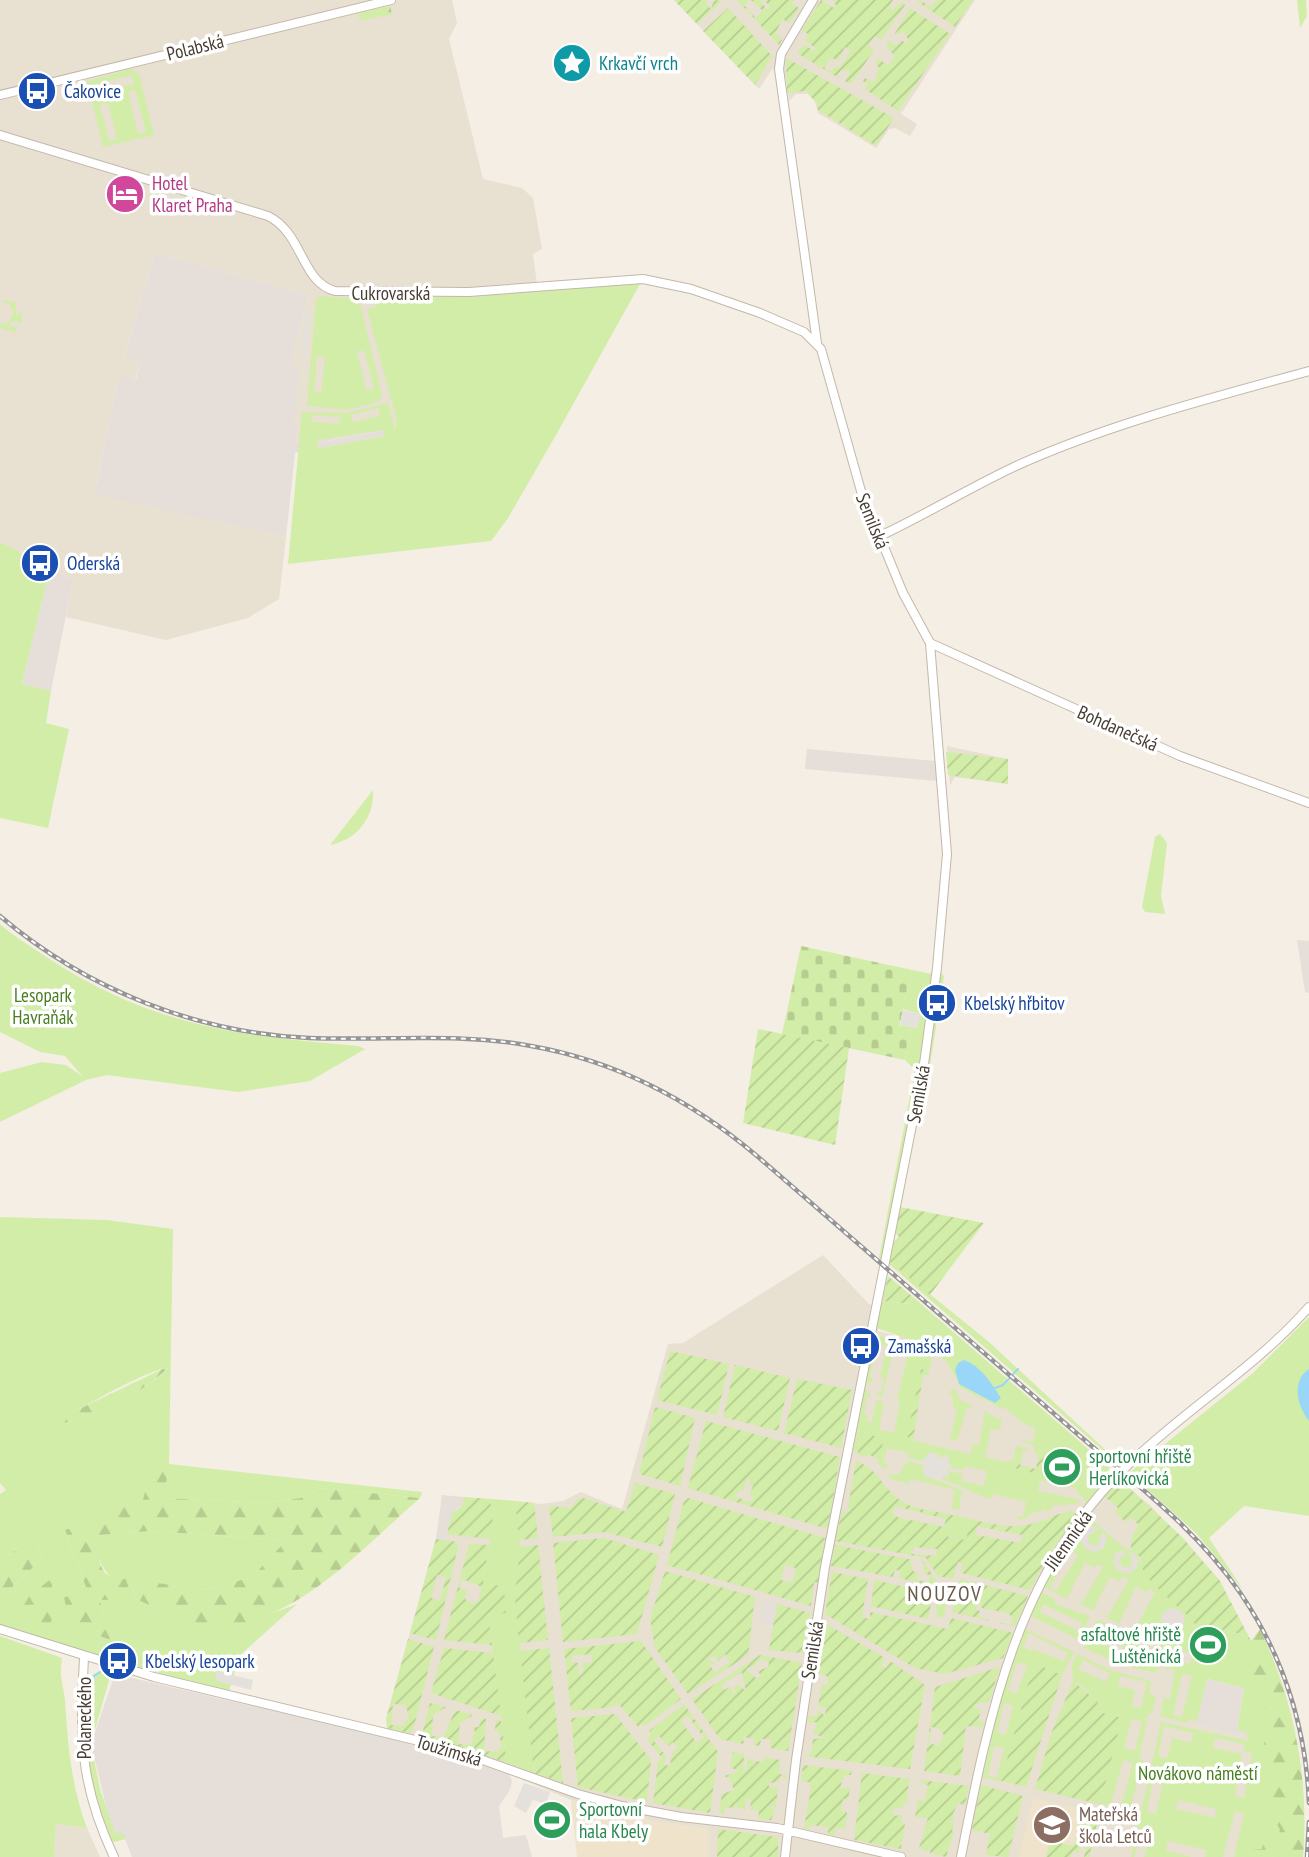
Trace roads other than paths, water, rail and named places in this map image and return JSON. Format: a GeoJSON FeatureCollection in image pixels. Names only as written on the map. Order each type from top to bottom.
{"type":"FeatureCollection","features":[{"type":"Feature","properties":{"kind":"street","name":"Polabská"},"geometry":{"type":"LineString","coordinates":[[0,94],[391,0]]}},
{"type":"Feature","properties":{"kind":"street","name":"Semilská"},"geometry":{"type":"LineString","coordinates":[[785,1857],[825,1567],[916,1107],[937,968],[947,855],[930,643],[878,537],[846,445],[825,358],[817,343],[779,69],[781,54],[813,0]]}},
{"type":"Feature","properties":{"kind":"street","name":"Cukrovarská"},"geometry":{"type":"LineString","coordinates":[[0,135],[268,216],[290,234],[315,281],[330,290],[423,294],[643,279],[724,299],[804,332],[817,343]]}},
{"type":"Feature","properties":{"kind":"street"},"geometry":{"type":"LineString","coordinates":[[878,537],[1016,466],[1078,442],[1147,418],[1309,371]]}},
{"type":"Feature","properties":{"kind":"street","name":"Bohdanečská"},"geometry":{"type":"LineString","coordinates":[[930,643],[1180,756],[1309,803]]}},
{"type":"Feature","properties":{"kind":"street","name":"Jilemnická"},"geometry":{"type":"LineString","coordinates":[[961,1857],[993,1704],[1018,1631],[1045,1572],[1087,1511],[1126,1466],[1252,1364],[1309,1307]]}},
{"type":"Feature","properties":{"kind":"street","name":"Toužimská"},"geometry":{"type":"LineString","coordinates":[[0,1629],[84,1658],[153,1677],[416,1739],[578,1794],[622,1805],[787,1831],[901,1857]]}},
{"type":"Feature","properties":{"kind":"street","name":"Polaneckého"},"geometry":{"type":"LineString","coordinates":[[84,1658],[80,1719],[82,1759],[92,1804],[114,1857]]}},
{"type":"Feature","properties":{"kind":"water"},"geometry":{"type":"Polygon","coordinates":[[[964,1360],[981,1371],[1001,1398],[995,1403],[959,1384],[955,1370],[958,1363],[964,1360]]]}},
{"type":"Feature","properties":{"kind":"water"},"geometry":{"type":"Polygon","coordinates":[[[1309,1369],[1309,1421],[1301,1408],[1298,1387],[1303,1374],[1309,1369]]]}},
{"type":"Feature","properties":{"kind":"waterway"},"geometry":{"type":"LineString","coordinates":[[995,1388],[1003,1385],[1018,1369]]}},
{"type":"Feature","properties":{"kind":"waterway"},"geometry":{"type":"LineString","coordinates":[[91,1692],[94,1676],[100,1672]]}},
{"type":"Feature","properties":{"kind":"railway"},"geometry":{"type":"LineString","coordinates":[[0,916],[69,965],[144,1002],[184,1016],[225,1027],[309,1038],[476,1039],[531,1046],[593,1062],[623,1073],[652,1086],[706,1118],[757,1156],[1141,1487],[1184,1527],[1224,1570],[1269,1642],[1290,1694],[1303,1747],[1309,1803]]}},
{"type":"Feature","properties":{"kind":"railway"},"geometry":{"type":"LineString","coordinates":[[1307,1857],[1309,1822]]}},
{"type":"Feature","properties":{"kind":"place","name":"Krkavčí vrch"},"geometry":{"type":"Point","coordinates":[572,63]}},
{"type":"Feature","properties":{"kind":"place","name":"Čakovice"},"geometry":{"type":"Point","coordinates":[37,91]}},
{"type":"Feature","properties":{"kind":"place","name":"Hotel Klaret Praha"},"geometry":{"type":"Point","coordinates":[125,194]}},
{"type":"Feature","properties":{"kind":"place","name":"Oderská"},"geometry":{"type":"Point","coordinates":[40,563]}},
{"type":"Feature","properties":{"kind":"place","name":"Kbelský hřbitov"},"geometry":{"type":"Point","coordinates":[937,1003]}},
{"type":"Feature","properties":{"kind":"place","name":"Zamašská"},"geometry":{"type":"Point","coordinates":[861,1346]}},
{"type":"Feature","properties":{"kind":"place","name":"sportovní hřiště Herlíkovická"},"geometry":{"type":"Point","coordinates":[1062,1467]}},
{"type":"Feature","properties":{"kind":"place","name":"asfaltové hřiště Luštěnická"},"geometry":{"type":"Point","coordinates":[1208,1645]}},
{"type":"Feature","properties":{"kind":"place","name":"Kbelský lesopark"},"geometry":{"type":"Point","coordinates":[118,1661]}},
{"type":"Feature","properties":{"kind":"place","name":"Sportovní hala Kbely"},"geometry":{"type":"Point","coordinates":[552,1820]}},
{"type":"Feature","properties":{"kind":"place","name":"Mateřská škola Letců"},"geometry":{"type":"Point","coordinates":[1052,1825]}},
{"type":"Feature","properties":{"kind":"district","name":"NOUZOV"},"geometry":{"type":"Point","coordinates":[945,1594]}},
{"type":"Feature","properties":{"kind":"park label","name":"Lesopark Havraňák"},"geometry":{"type":"Point","coordinates":[43,1006]}},
{"type":"Feature","properties":{"kind":"park label","name":"Novákovo náměstí"},"geometry":{"type":"Point","coordinates":[1198,1773]}}]}
